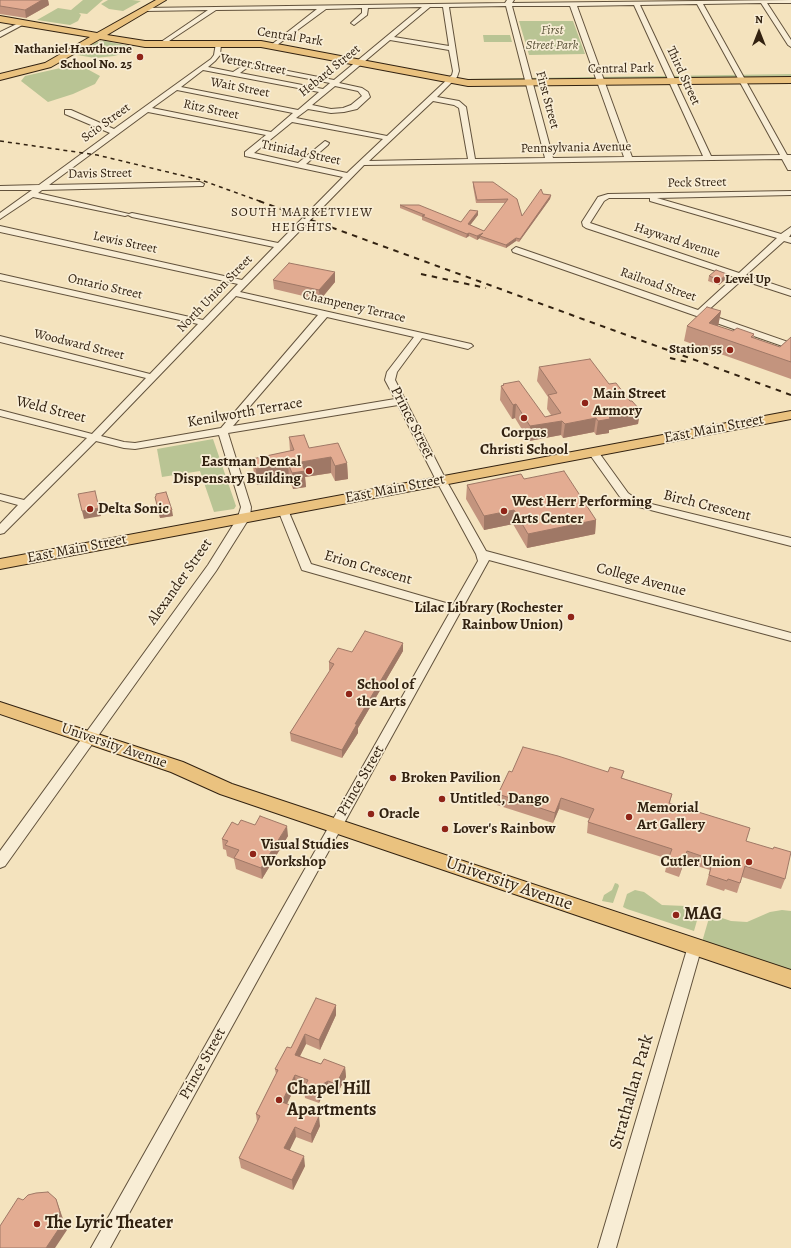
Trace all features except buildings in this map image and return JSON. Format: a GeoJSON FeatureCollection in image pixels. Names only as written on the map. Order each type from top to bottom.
{"type":"FeatureCollection","features":[{"type":"Feature","properties":{"kind":"main road"},"geometry":{"type":"LineString","coordinates":[[0,77],[48,65],[162,0]]}},
{"type":"Feature","properties":{"kind":"main road","name":"Central Park"},"geometry":{"type":"LineString","coordinates":[[0,18],[139,43],[160,45],[256,44],[273,46],[468,83],[530,80],[741,77],[791,73]]}},
{"type":"Feature","properties":{"kind":"main road","name":"Central Park"},"geometry":{"type":"LineString","coordinates":[[741,77],[791,80]]}},
{"type":"Feature","properties":{"kind":"main road","name":"East Main Street"},"geometry":{"type":"LineString","coordinates":[[0,564],[441,480],[789,418]]}},
{"type":"Feature","properties":{"kind":"main road","name":"University Avenue"},"geometry":{"type":"LineString","coordinates":[[0,708],[171,776],[226,789],[791,979]]}},
{"type":"Feature","properties":{"kind":"main road","name":"University Avenue"},"geometry":{"type":"LineString","coordinates":[[0,718],[86,742]]}},
{"type":"Feature","properties":{"kind":"street"},"geometry":{"type":"LineString","coordinates":[[273,46],[333,0]]}},
{"type":"Feature","properties":{"kind":"street"},"geometry":{"type":"LineString","coordinates":[[145,9],[216,4],[365,7],[431,6],[444,3],[510,2],[636,3],[791,1]]}},
{"type":"Feature","properties":{"kind":"street","name":"First Street"},"geometry":{"type":"LineString","coordinates":[[510,2],[550,161]]}},
{"type":"Feature","properties":{"kind":"street"},"geometry":{"type":"LineString","coordinates":[[700,2],[741,77],[788,157],[791,168]]}},
{"type":"Feature","properties":{"kind":"street"},"geometry":{"type":"LineString","coordinates":[[763,2],[791,45]]}},
{"type":"Feature","properties":{"kind":"street"},"geometry":{"type":"LineString","coordinates":[[444,3],[453,49],[456,74],[452,79]]}},
{"type":"Feature","properties":{"kind":"street"},"geometry":{"type":"LineString","coordinates":[[571,3],[629,159]]}},
{"type":"Feature","properties":{"kind":"street","name":"Third Street"},"geometry":{"type":"LineString","coordinates":[[636,3],[708,158]]}},
{"type":"Feature","properties":{"kind":"street"},"geometry":{"type":"LineString","coordinates":[[160,45],[216,4]]}},
{"type":"Feature","properties":{"kind":"street","name":"Hebard Street"},"geometry":{"type":"LineString","coordinates":[[248,154],[389,38],[431,6]]}},
{"type":"Feature","properties":{"kind":"street"},"geometry":{"type":"LineString","coordinates":[[354,23],[365,14],[365,7]]}},
{"type":"Feature","properties":{"kind":"street"},"geometry":{"type":"LineString","coordinates":[[0,35],[23,23]]}},
{"type":"Feature","properties":{"kind":"street"},"geometry":{"type":"LineString","coordinates":[[389,38],[453,49]]}},
{"type":"Feature","properties":{"kind":"street","name":"Scio Street"},"geometry":{"type":"LineString","coordinates":[[0,217],[216,58],[218,44]]}},
{"type":"Feature","properties":{"kind":"street"},"geometry":{"type":"LineString","coordinates":[[235,74],[247,65],[360,89],[366,97],[354,107],[344,110],[331,111],[306,106]]}},
{"type":"Feature","properties":{"kind":"street","name":"Vetter Street"},"geometry":{"type":"LineString","coordinates":[[202,68],[324,91]]}},
{"type":"Feature","properties":{"kind":"street","name":"North Union Street"},"geometry":{"type":"LineString","coordinates":[[0,530],[94,437],[362,163],[452,79]]}},
{"type":"Feature","properties":{"kind":"street","name":"Wait Street"},"geometry":{"type":"LineString","coordinates":[[176,88],[299,112]]}},
{"type":"Feature","properties":{"kind":"street"},"geometry":{"type":"LineString","coordinates":[[431,98],[456,103],[462,108],[472,162]]}},
{"type":"Feature","properties":{"kind":"street","name":"Ritz Street"},"geometry":{"type":"LineString","coordinates":[[146,109],[271,134]]}},
{"type":"Feature","properties":{"kind":"street"},"geometry":{"type":"LineString","coordinates":[[68,112],[115,132]]}},
{"type":"Feature","properties":{"kind":"street"},"geometry":{"type":"LineString","coordinates":[[289,119],[388,138]]}},
{"type":"Feature","properties":{"kind":"street"},"geometry":{"type":"LineString","coordinates":[[300,165],[325,143]]}},
{"type":"Feature","properties":{"kind":"street","name":"Trinidad Street"},"geometry":{"type":"LineString","coordinates":[[248,154],[349,176]]}},
{"type":"Feature","properties":{"kind":"street","name":"Pennsylvania Avenue"},"geometry":{"type":"LineString","coordinates":[[362,163],[788,157]]}},
{"type":"Feature","properties":{"kind":"street","name":"Davis Street"},"geometry":{"type":"LineString","coordinates":[[0,188],[200,184]]}},
{"type":"Feature","properties":{"kind":"street","name":"Peck Street"},"geometry":{"type":"LineString","coordinates":[[603,198],[791,193]]}},
{"type":"Feature","properties":{"kind":"street"},"geometry":{"type":"LineString","coordinates":[[31,194],[280,246]]}},
{"type":"Feature","properties":{"kind":"street"},"geometry":{"type":"LineString","coordinates":[[642,196],[786,239]]}},
{"type":"Feature","properties":{"kind":"street","name":"Hayward Avenue"},"geometry":{"type":"LineString","coordinates":[[603,198],[586,222],[587,225],[791,293]]}},
{"type":"Feature","properties":{"kind":"street","name":"Lewis Street"},"geometry":{"type":"LineString","coordinates":[[0,229],[245,283]]}},
{"type":"Feature","properties":{"kind":"street"},"geometry":{"type":"LineString","coordinates":[[699,314],[741,276],[786,239],[791,230]]}},
{"type":"Feature","properties":{"kind":"street","name":"Railroad Street"},"geometry":{"type":"LineString","coordinates":[[516,250],[791,346]]}},
{"type":"Feature","properties":{"kind":"street","name":"Ontario Street"},"geometry":{"type":"LineString","coordinates":[[0,276],[205,323]]}},
{"type":"Feature","properties":{"kind":"street","name":"Champeney Terrace"},"geometry":{"type":"LineString","coordinates":[[234,293],[468,346]]}},
{"type":"Feature","properties":{"kind":"street"},"geometry":{"type":"LineString","coordinates":[[244,517],[246,507],[223,432],[324,314]]}},
{"type":"Feature","properties":{"kind":"street","name":"Prince Street"},"geometry":{"type":"LineString","coordinates":[[100,1248],[484,561],[482,554],[441,480],[390,378],[392,372],[420,335]]}},
{"type":"Feature","properties":{"kind":"street","name":"Woodward Street"},"geometry":{"type":"LineString","coordinates":[[0,339],[152,377]]}},
{"type":"Feature","properties":{"kind":"street","name":"Kenilworth Terrace"},"geometry":{"type":"LineString","coordinates":[[94,437],[124,445],[140,446],[401,401]]}},
{"type":"Feature","properties":{"kind":"street","name":"Weld Street"},"geometry":{"type":"LineString","coordinates":[[0,413],[94,437]]}},
{"type":"Feature","properties":{"kind":"street","name":"Birch Crescent"},"geometry":{"type":"LineString","coordinates":[[593,452],[627,498],[642,505],[791,542]]}},
{"type":"Feature","properties":{"kind":"street"},"geometry":{"type":"LineString","coordinates":[[0,497],[26,504]]}},
{"type":"Feature","properties":{"kind":"street","name":"Erion Crescent"},"geometry":{"type":"LineString","coordinates":[[283,510],[306,567],[457,610]]}},
{"type":"Feature","properties":{"kind":"street","name":"Alexander Street"},"geometry":{"type":"LineString","coordinates":[[0,862],[5,847],[129,685],[212,568],[244,517]]}},
{"type":"Feature","properties":{"kind":"street","name":"College Avenue"},"geometry":{"type":"LineString","coordinates":[[482,554],[791,637]]}},
{"type":"Feature","properties":{"kind":"street","name":"Strathallan Park"},"geometry":{"type":"LineString","coordinates":[[607,1248],[695,946]]}},
{"type":"Feature","properties":{"kind":"green space"},"geometry":{"type":"Polygon","coordinates":[[[83,0],[103,0],[87,14],[79,13],[81,15],[78,21],[70,25],[37,20],[58,8],[71,10],[83,0]]]}},
{"type":"Feature","properties":{"kind":"green space"},"geometry":{"type":"Polygon","coordinates":[[[108,0],[141,1],[123,11],[109,9],[101,4],[108,0]]]}},
{"type":"Feature","properties":{"kind":"green space","name":"First Street Park"},"geometry":{"type":"Polygon","coordinates":[[[519,21],[573,21],[585,54],[529,55],[519,21]]]}},
{"type":"Feature","properties":{"kind":"green space"},"geometry":{"type":"Polygon","coordinates":[[[483,35],[510,35],[512,42],[484,42],[483,35]]]}},
{"type":"Feature","properties":{"kind":"green space"},"geometry":{"type":"Polygon","coordinates":[[[105,41],[134,47],[125,53],[114,56],[95,58],[77,55],[96,42],[105,41]]]}},
{"type":"Feature","properties":{"kind":"green space"},"geometry":{"type":"Polygon","coordinates":[[[78,64],[100,76],[95,84],[73,94],[48,102],[21,81],[25,76],[78,64]]]}},
{"type":"Feature","properties":{"kind":"green space"},"geometry":{"type":"Polygon","coordinates":[[[791,74],[791,78],[483,83],[462,79],[791,74]]]}},
{"type":"Feature","properties":{"kind":"green space"},"geometry":{"type":"Polygon","coordinates":[[[213,439],[236,506],[234,509],[214,512],[200,471],[162,477],[157,449],[213,439]]]}},
{"type":"Feature","properties":{"kind":"green space"},"geometry":{"type":"Polygon","coordinates":[[[615,883],[619,886],[613,903],[602,901],[604,895],[612,890],[615,883]]]}},
{"type":"Feature","properties":{"kind":"green space"},"geometry":{"type":"Polygon","coordinates":[[[635,890],[644,892],[662,905],[685,906],[697,911],[698,917],[694,931],[623,907],[627,894],[635,890]]]}},
{"type":"Feature","properties":{"kind":"green space"},"geometry":{"type":"Polygon","coordinates":[[[782,910],[791,911],[791,970],[702,942],[709,918],[719,917],[731,921],[747,922],[770,912],[782,910]]]}},
{"type":"Feature","properties":{"kind":"railway"},"geometry":{"type":"LineString","coordinates":[[0,141],[97,155],[201,180],[262,202]]}},
{"type":"Feature","properties":{"kind":"railway"},"geometry":{"type":"LineString","coordinates":[[259,201],[791,395]]}},
{"type":"Feature","properties":{"kind":"railway"},"geometry":{"type":"LineString","coordinates":[[421,274],[486,288]]}},
{"type":"Feature","properties":{"kind":"railway"},"geometry":{"type":"LineString","coordinates":[[670,358],[691,363]]}},
{"type":"Feature","properties":{"kind":"place","name":"Nathaniel Hawthorne School No. 25"},"geometry":{"type":"Point","coordinates":[140,57]}},
{"type":"Feature","properties":{"kind":"place","name":"Level Up"},"geometry":{"type":"Point","coordinates":[717,280]}},
{"type":"Feature","properties":{"kind":"place","name":"Station 55"},"geometry":{"type":"Point","coordinates":[730,350]}},
{"type":"Feature","properties":{"kind":"place","name":"Main Street Armory"},"geometry":{"type":"Point","coordinates":[585,403]}},
{"type":"Feature","properties":{"kind":"place","name":"Corpus Christi School"},"geometry":{"type":"Point","coordinates":[524,418]}},
{"type":"Feature","properties":{"kind":"place","name":"Eastman Dental Dispensary Building"},"geometry":{"type":"Point","coordinates":[309,471]}},
{"type":"Feature","properties":{"kind":"place","name":"Delta Sonic"},"geometry":{"type":"Point","coordinates":[90,509]}},
{"type":"Feature","properties":{"kind":"place","name":"West Herr Performing Arts Center"},"geometry":{"type":"Point","coordinates":[504,511]}},
{"type":"Feature","properties":{"kind":"place","name":"Lilac Library (Rochester Rainbow Union)"},"geometry":{"type":"Point","coordinates":[571,617]}},
{"type":"Feature","properties":{"kind":"place","name":"School of the Arts"},"geometry":{"type":"Point","coordinates":[349,694]}},
{"type":"Feature","properties":{"kind":"place","name":"Broken Pavilion"},"geometry":{"type":"Point","coordinates":[393,778]}},
{"type":"Feature","properties":{"kind":"place","name":"Untitled, Dango"},"geometry":{"type":"Point","coordinates":[442,799]}},
{"type":"Feature","properties":{"kind":"place","name":"Oracle"},"geometry":{"type":"Point","coordinates":[371,814]}},
{"type":"Feature","properties":{"kind":"place","name":"Memorial Art Gallery"},"geometry":{"type":"Point","coordinates":[629,817]}},
{"type":"Feature","properties":{"kind":"place","name":"Lover's Rainbow"},"geometry":{"type":"Point","coordinates":[445,829]}},
{"type":"Feature","properties":{"kind":"place","name":"Visual Studies Workshop"},"geometry":{"type":"Point","coordinates":[253,854]}},
{"type":"Feature","properties":{"kind":"place","name":"Cutler Union"},"geometry":{"type":"Point","coordinates":[749,862]}},
{"type":"Feature","properties":{"kind":"place","name":"MAG"},"geometry":{"type":"Point","coordinates":[676,915]}},
{"type":"Feature","properties":{"kind":"place","name":"Chapel Hill Apartments"},"geometry":{"type":"Point","coordinates":[279,1100]}},
{"type":"Feature","properties":{"kind":"place","name":"The Lyric Theater"},"geometry":{"type":"Point","coordinates":[37,1224]}},
{"type":"Feature","properties":{"kind":"district","name":"SOUTH MARKETVIEW HEIGHTS"},"geometry":{"type":"Point","coordinates":[302,220]}}]}
